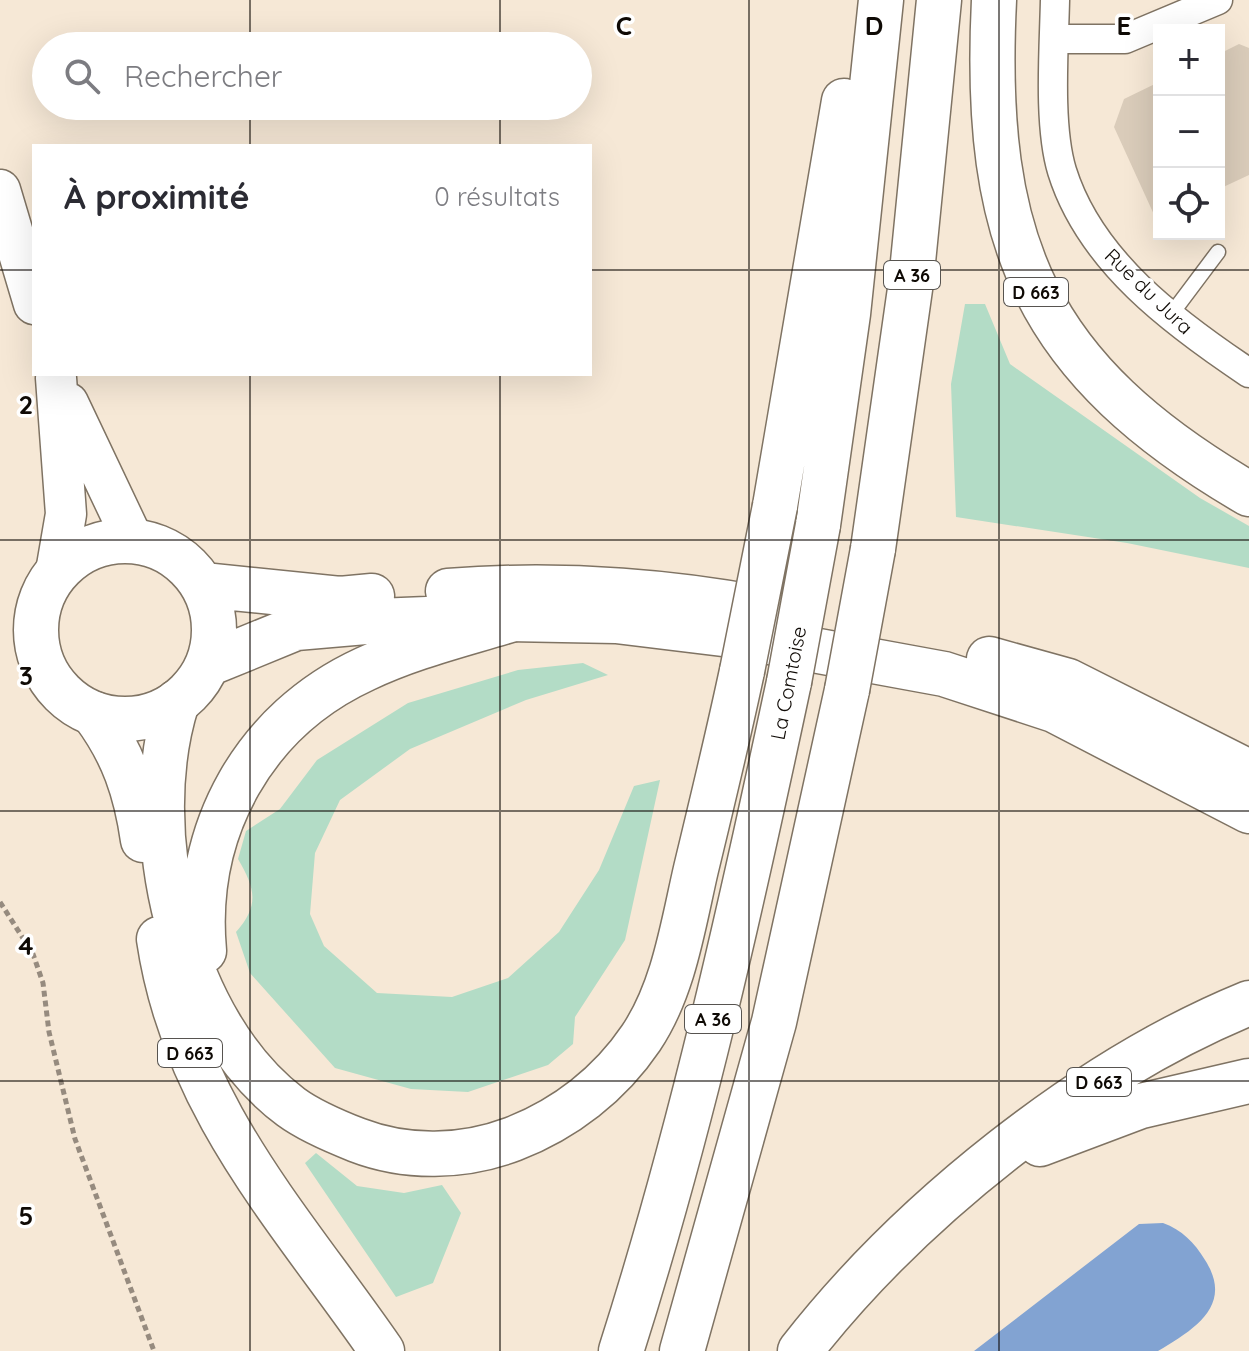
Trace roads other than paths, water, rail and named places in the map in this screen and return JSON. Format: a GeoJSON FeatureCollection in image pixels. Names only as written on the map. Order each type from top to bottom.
{"type":"FeatureCollection","features":[{"type":"Feature","properties":{"kind":"main road"},"geometry":{"type":"LineString","coordinates":[[510,620],[388,659],[344,679],[303,706],[257,754],[223,812],[205,869],[202,919],[213,1012],[245,1062],[292,1108],[337,1132],[373,1146],[428,1154],[477,1150],[531,1132],[577,1105],[629,1055],[651,1023],[665,990],[742,671],[775,506],[861,0]]}},
{"type":"Feature","properties":{"kind":"main road","name":"La Comtoise"},"geometry":{"type":"LineString","coordinates":[[621,1351],[699,1078],[740,909],[789,682],[818,525],[850,299],[881,0]]}},
{"type":"Feature","properties":{"kind":"main road","name":"A 36"},"geometry":{"type":"LineString","coordinates":[[682,1351],[770,1035],[847,690],[873,549],[911,282],[939,0]]}},
{"type":"Feature","properties":{"kind":"main road","name":"D 663"},"geometry":{"type":"LineString","coordinates":[[994,0],[991,83],[996,163],[1013,230],[1037,294],[1080,360],[1110,394],[1156,435],[1249,494]]}},
{"type":"Feature","properties":{"kind":"main road"},"geometry":{"type":"LineString","coordinates":[[0,190],[32,297]]}},
{"type":"Feature","properties":{"kind":"main road"},"geometry":{"type":"LineString","coordinates":[[56,376],[133,540]]}},
{"type":"Feature","properties":{"kind":"main road"},"geometry":{"type":"LineString","coordinates":[[56,376],[66,514],[56,572]]}},
{"type":"Feature","properties":{"kind":"main road"},"geometry":{"type":"LineString","coordinates":[[133,540],[161,547],[185,563],[203,585],[213,610],[214,637],[208,664],[193,687],[177,702],[148,716],[120,719],[94,714],[69,700],[50,679],[38,653],[35,625],[41,597],[56,572],[77,554],[104,542],[133,540]]}},
{"type":"Feature","properties":{"kind":"main road"},"geometry":{"type":"LineString","coordinates":[[203,585],[340,599],[481,588],[615,591],[736,603],[959,651],[1068,681],[1249,772]]}},
{"type":"Feature","properties":{"kind":"main road"},"geometry":{"type":"LineString","coordinates":[[208,664],[296,628],[452,618],[616,621],[731,635],[944,674],[1054,710],[1249,811]]}},
{"type":"Feature","properties":{"kind":"main road","name":"D 663"},"geometry":{"type":"LineString","coordinates":[[177,702],[164,763],[164,842],[181,934],[213,1012]]}},
{"type":"Feature","properties":{"kind":"main road","name":"D 663"},"geometry":{"type":"LineString","coordinates":[[94,714],[122,754],[134,789],[166,972],[180,1026],[206,1091],[248,1167],[382,1351]]}},
{"type":"Feature","properties":{"kind":"main road","name":"D 663"},"geometry":{"type":"LineString","coordinates":[[800,1351],[875,1265],[964,1184],[1052,1113],[1105,1077],[1194,1027],[1249,1003]]}},
{"type":"Feature","properties":{"kind":"main road","name":"D 663"},"geometry":{"type":"LineString","coordinates":[[964,1184],[1003,1161],[1107,1117],[1194,1092],[1249,1081]]}},
{"type":"Feature","properties":{"kind":"street","name":"Rue du Jura"},"geometry":{"type":"LineString","coordinates":[[1055,0],[1054,108],[1061,170],[1090,231],[1116,264],[1170,316],[1249,373]]}},
{"type":"Feature","properties":{"kind":"street"},"geometry":{"type":"LineString","coordinates":[[1054,39],[1125,39],[1218,0]]}},
{"type":"Feature","properties":{"kind":"lane"},"geometry":{"type":"LineString","coordinates":[[1170,316],[1218,252]]}},
{"type":"Feature","properties":{"kind":"water"},"geometry":{"type":"Polygon","coordinates":[[[1163,1223],[1192,1242],[1213,1276],[1213,1303],[1185,1334],[1158,1351],[974,1351],[1139,1224],[1163,1223]]]}}]}
